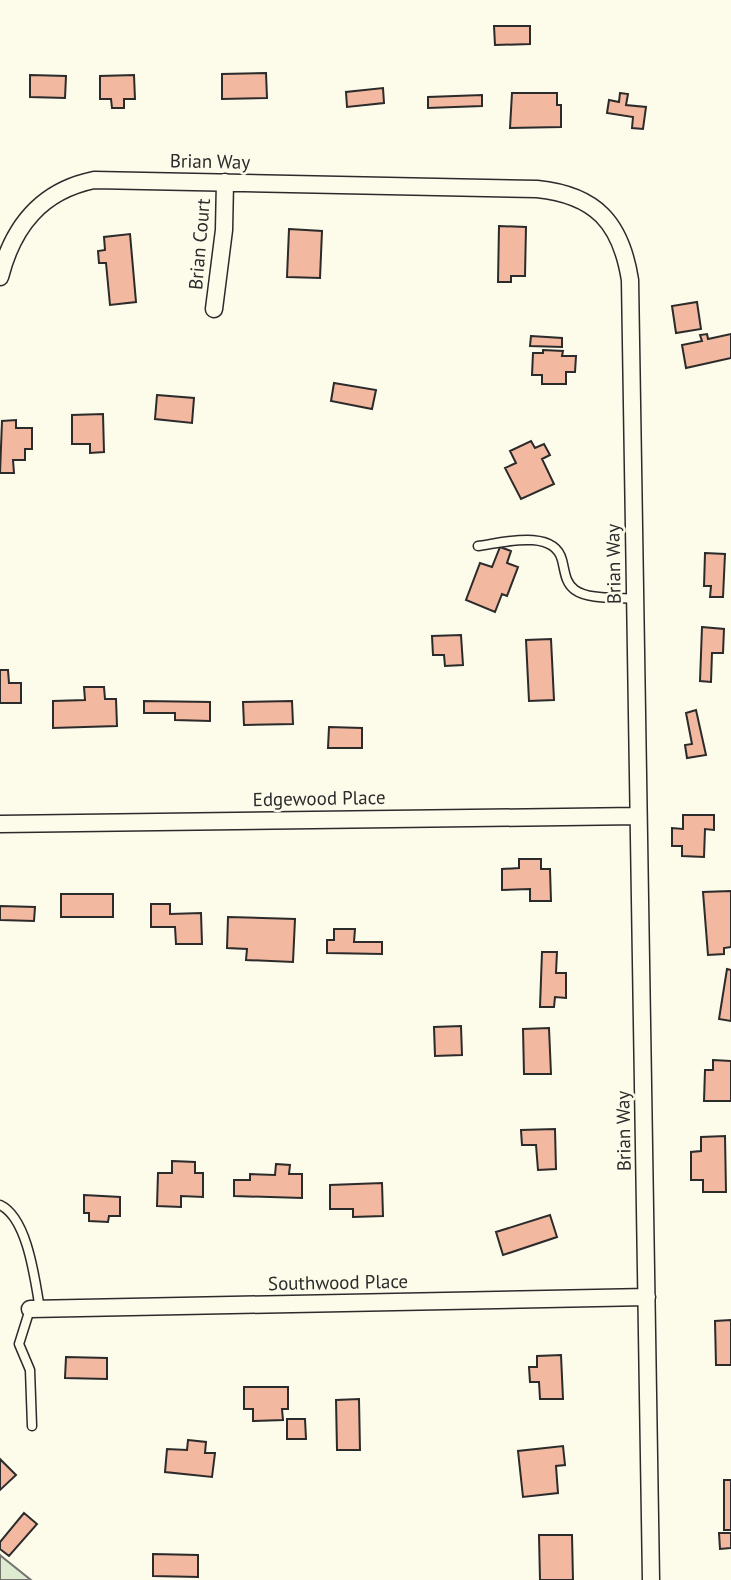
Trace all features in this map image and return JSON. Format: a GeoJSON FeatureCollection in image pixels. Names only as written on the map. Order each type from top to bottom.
{"type":"FeatureCollection","features":[{"type":"Feature","properties":{"kind":"street","name":"Brian Way"},"geometry":{"type":"LineString","coordinates":[[0,277],[15,236],[28,216],[57,191],[94,180],[537,189],[573,196],[606,216],[626,258],[630,281],[651,1580]]}},
{"type":"Feature","properties":{"kind":"street","name":"Brian Court"},"geometry":{"type":"LineString","coordinates":[[214,309],[224,230],[225,182]]}},
{"type":"Feature","properties":{"kind":"street","name":"Edgewood Place"},"geometry":{"type":"LineString","coordinates":[[0,824],[638,816]]}},
{"type":"Feature","properties":{"kind":"street","name":"Southwood Place"},"geometry":{"type":"LineString","coordinates":[[35,1309],[647,1297]]}},
{"type":"Feature","properties":{"kind":"lane"},"geometry":{"type":"LineString","coordinates":[[478,546],[532,540],[550,543],[562,556],[567,581],[573,588],[596,595],[635,599]]}},
{"type":"Feature","properties":{"kind":"lane"},"geometry":{"type":"LineString","coordinates":[[0,1205],[7,1208],[19,1226],[32,1263],[35,1309],[19,1344],[30,1370],[32,1426]]}},
{"type":"Feature","properties":{"kind":"green space"},"geometry":{"type":"Polygon","coordinates":[[[1,1556],[31,1580],[0,1580],[1,1556]]]}},
{"type":"Feature","properties":{"kind":"building"},"geometry":{"type":"Polygon","coordinates":[[[494,26],[530,26],[530,44],[495,45],[494,26]]]}},
{"type":"Feature","properties":{"kind":"building"},"geometry":{"type":"Polygon","coordinates":[[[266,73],[267,98],[222,99],[222,74],[266,73]]]}},
{"type":"Feature","properties":{"kind":"building"},"geometry":{"type":"Polygon","coordinates":[[[30,75],[66,76],[65,98],[30,97],[30,75]]]}},
{"type":"Feature","properties":{"kind":"building"},"geometry":{"type":"Polygon","coordinates":[[[134,75],[135,99],[124,99],[124,108],[112,108],[111,99],[100,99],[100,76],[134,75]]]}},
{"type":"Feature","properties":{"kind":"building"},"geometry":{"type":"Polygon","coordinates":[[[383,88],[384,103],[347,107],[346,92],[383,88]]]}},
{"type":"Feature","properties":{"kind":"building"},"geometry":{"type":"Polygon","coordinates":[[[512,93],[557,93],[557,105],[561,105],[561,127],[510,128],[512,93]]]}},
{"type":"Feature","properties":{"kind":"building"},"geometry":{"type":"Polygon","coordinates":[[[620,93],[628,94],[626,105],[646,107],[643,129],[632,128],[633,117],[607,113],[609,100],[619,102],[620,93]]]}},
{"type":"Feature","properties":{"kind":"building"},"geometry":{"type":"Polygon","coordinates":[[[482,95],[482,106],[428,108],[428,97],[482,95]]]}},
{"type":"Feature","properties":{"kind":"building"},"geometry":{"type":"Polygon","coordinates":[[[499,226],[526,227],[525,276],[511,276],[511,282],[498,282],[499,226]]]}},
{"type":"Feature","properties":{"kind":"building"},"geometry":{"type":"Polygon","coordinates":[[[289,229],[322,231],[320,278],[287,277],[289,229]]]}},
{"type":"Feature","properties":{"kind":"building"},"geometry":{"type":"Polygon","coordinates":[[[130,234],[136,302],[110,305],[106,263],[99,263],[98,251],[105,250],[104,237],[130,234]]]}},
{"type":"Feature","properties":{"kind":"building"},"geometry":{"type":"Polygon","coordinates":[[[697,302],[701,329],[676,333],[672,306],[697,302]]]}},
{"type":"Feature","properties":{"kind":"building"},"geometry":{"type":"Polygon","coordinates":[[[707,334],[708,339],[731,334],[731,358],[686,368],[682,345],[702,341],[700,335],[707,334]]]}},
{"type":"Feature","properties":{"kind":"building"},"geometry":{"type":"Polygon","coordinates":[[[531,336],[562,338],[562,347],[530,346],[531,336]]]}},
{"type":"Feature","properties":{"kind":"building"},"geometry":{"type":"Polygon","coordinates":[[[543,350],[563,351],[562,356],[576,356],[575,372],[566,372],[566,384],[542,384],[542,375],[532,375],[533,353],[543,353],[543,350]]]}},
{"type":"Feature","properties":{"kind":"building"},"geometry":{"type":"Polygon","coordinates":[[[334,383],[376,390],[372,409],[331,401],[334,383]]]}},
{"type":"Feature","properties":{"kind":"building"},"geometry":{"type":"Polygon","coordinates":[[[157,395],[194,398],[192,423],[155,419],[157,395]]]}},
{"type":"Feature","properties":{"kind":"building"},"geometry":{"type":"Polygon","coordinates":[[[103,414],[104,452],[90,453],[90,444],[72,444],[72,415],[103,414]]]}},
{"type":"Feature","properties":{"kind":"building"},"geometry":{"type":"Polygon","coordinates":[[[16,420],[16,428],[32,428],[32,449],[25,449],[25,460],[13,460],[14,473],[0,473],[2,421],[16,420]]]}},
{"type":"Feature","properties":{"kind":"building"},"geometry":{"type":"Polygon","coordinates":[[[531,441],[535,448],[544,444],[550,455],[542,459],[554,484],[521,499],[505,468],[516,463],[510,451],[531,441]]]}},
{"type":"Feature","properties":{"kind":"building"},"geometry":{"type":"Polygon","coordinates":[[[500,547],[511,551],[507,563],[518,567],[507,596],[502,594],[495,612],[466,600],[480,563],[492,567],[500,547]]]}},
{"type":"Feature","properties":{"kind":"building"},"geometry":{"type":"Polygon","coordinates":[[[705,553],[725,554],[723,597],[710,597],[711,586],[704,586],[705,553]]]}},
{"type":"Feature","properties":{"kind":"building"},"geometry":{"type":"Polygon","coordinates":[[[702,627],[724,629],[723,653],[712,653],[711,682],[700,681],[702,627]]]}},
{"type":"Feature","properties":{"kind":"building"},"geometry":{"type":"Polygon","coordinates":[[[461,635],[463,665],[445,666],[444,655],[433,655],[432,636],[461,635]]]}},
{"type":"Feature","properties":{"kind":"building"},"geometry":{"type":"Polygon","coordinates":[[[551,639],[554,700],[529,701],[526,640],[551,639]]]}},
{"type":"Feature","properties":{"kind":"building"},"geometry":{"type":"Polygon","coordinates":[[[0,670],[8,670],[9,683],[21,683],[21,703],[0,703],[0,670]]]}},
{"type":"Feature","properties":{"kind":"building"},"geometry":{"type":"Polygon","coordinates":[[[84,687],[104,687],[105,699],[116,699],[117,726],[53,728],[53,701],[85,700],[84,687]]]}},
{"type":"Feature","properties":{"kind":"building"},"geometry":{"type":"Polygon","coordinates":[[[144,701],[210,702],[210,721],[175,720],[175,713],[144,713],[144,701]]]}},
{"type":"Feature","properties":{"kind":"building"},"geometry":{"type":"Polygon","coordinates":[[[292,701],[293,724],[244,725],[243,702],[292,701]]]}},
{"type":"Feature","properties":{"kind":"building"},"geometry":{"type":"Polygon","coordinates":[[[696,710],[706,755],[687,758],[685,745],[692,744],[686,713],[696,710]]]}},
{"type":"Feature","properties":{"kind":"building"},"geometry":{"type":"Polygon","coordinates":[[[329,727],[362,728],[362,748],[328,748],[329,727]]]}},
{"type":"Feature","properties":{"kind":"building"},"geometry":{"type":"Polygon","coordinates":[[[683,815],[714,815],[714,830],[705,829],[704,857],[682,856],[682,846],[672,846],[672,828],[683,829],[683,815]]]}},
{"type":"Feature","properties":{"kind":"building"},"geometry":{"type":"Polygon","coordinates":[[[519,859],[541,859],[541,869],[550,869],[551,901],[530,901],[530,889],[502,890],[502,869],[519,868],[519,859]]]}},
{"type":"Feature","properties":{"kind":"building"},"geometry":{"type":"Polygon","coordinates":[[[731,891],[731,947],[724,948],[724,954],[708,955],[703,892],[731,891]]]}},
{"type":"Feature","properties":{"kind":"building"},"geometry":{"type":"Polygon","coordinates":[[[61,894],[113,894],[113,917],[61,917],[61,894]]]}},
{"type":"Feature","properties":{"kind":"building"},"geometry":{"type":"Polygon","coordinates":[[[151,904],[170,904],[170,914],[201,913],[202,944],[176,944],[175,927],[151,927],[151,904]]]}},
{"type":"Feature","properties":{"kind":"building"},"geometry":{"type":"Polygon","coordinates":[[[0,906],[35,907],[34,921],[0,920],[0,906]]]}},
{"type":"Feature","properties":{"kind":"building"},"geometry":{"type":"Polygon","coordinates":[[[228,917],[295,919],[293,962],[246,960],[247,949],[227,948],[228,917]]]}},
{"type":"Feature","properties":{"kind":"building"},"geometry":{"type":"Polygon","coordinates":[[[334,929],[355,929],[354,942],[382,942],[382,954],[327,953],[327,940],[334,940],[334,929]]]}},
{"type":"Feature","properties":{"kind":"building"},"geometry":{"type":"Polygon","coordinates":[[[542,952],[557,952],[556,973],[566,973],[566,998],[555,997],[554,1007],[540,1007],[542,952]]]}},
{"type":"Feature","properties":{"kind":"building"},"geometry":{"type":"Polygon","coordinates":[[[727,969],[731,970],[731,1021],[719,1019],[727,969]]]}},
{"type":"Feature","properties":{"kind":"building"},"geometry":{"type":"Polygon","coordinates":[[[461,1026],[462,1055],[435,1056],[434,1027],[461,1026]]]}},
{"type":"Feature","properties":{"kind":"building"},"geometry":{"type":"Polygon","coordinates":[[[549,1028],[551,1074],[524,1074],[523,1029],[549,1028]]]}},
{"type":"Feature","properties":{"kind":"building"},"geometry":{"type":"Polygon","coordinates":[[[713,1060],[731,1061],[731,1101],[704,1101],[705,1070],[713,1070],[713,1060]]]}},
{"type":"Feature","properties":{"kind":"building"},"geometry":{"type":"Polygon","coordinates":[[[555,1129],[556,1169],[538,1170],[536,1145],[522,1145],[521,1130],[555,1129]]]}},
{"type":"Feature","properties":{"kind":"building"},"geometry":{"type":"Polygon","coordinates":[[[725,1136],[726,1192],[703,1192],[703,1180],[691,1180],[691,1152],[701,1151],[701,1137],[725,1136]]]}},
{"type":"Feature","properties":{"kind":"building"},"geometry":{"type":"Polygon","coordinates":[[[172,1161],[195,1162],[195,1173],[203,1173],[203,1197],[181,1196],[181,1207],[157,1206],[158,1173],[172,1173],[172,1161]]]}},
{"type":"Feature","properties":{"kind":"building"},"geometry":{"type":"Polygon","coordinates":[[[276,1164],[290,1165],[289,1174],[302,1174],[302,1198],[234,1196],[234,1180],[250,1180],[250,1174],[275,1175],[276,1164]]]}},
{"type":"Feature","properties":{"kind":"building"},"geometry":{"type":"Polygon","coordinates":[[[382,1183],[383,1216],[353,1217],[353,1209],[330,1209],[330,1185],[382,1183]]]}},
{"type":"Feature","properties":{"kind":"building"},"geometry":{"type":"Polygon","coordinates":[[[84,1195],[120,1197],[120,1216],[109,1216],[108,1222],[89,1221],[89,1213],[84,1213],[84,1195]]]}},
{"type":"Feature","properties":{"kind":"building"},"geometry":{"type":"Polygon","coordinates":[[[550,1215],[557,1237],[503,1255],[496,1232],[550,1215]]]}},
{"type":"Feature","properties":{"kind":"building"},"geometry":{"type":"Polygon","coordinates":[[[731,1320],[731,1365],[716,1365],[715,1321],[731,1320]]]}},
{"type":"Feature","properties":{"kind":"building"},"geometry":{"type":"Polygon","coordinates":[[[561,1355],[563,1399],[540,1399],[539,1382],[530,1382],[529,1367],[537,1367],[537,1356],[561,1355]]]}},
{"type":"Feature","properties":{"kind":"building"},"geometry":{"type":"Polygon","coordinates":[[[66,1357],[107,1358],[107,1379],[65,1378],[66,1357]]]}},
{"type":"Feature","properties":{"kind":"building"},"geometry":{"type":"Polygon","coordinates":[[[244,1387],[288,1387],[288,1409],[282,1409],[283,1420],[253,1421],[253,1409],[244,1409],[244,1387]]]}},
{"type":"Feature","properties":{"kind":"building"},"geometry":{"type":"Polygon","coordinates":[[[359,1399],[360,1450],[337,1450],[336,1400],[359,1399]]]}},
{"type":"Feature","properties":{"kind":"building"},"geometry":{"type":"Polygon","coordinates":[[[287,1419],[305,1419],[306,1439],[287,1439],[287,1419]]]}},
{"type":"Feature","properties":{"kind":"building"},"geometry":{"type":"Polygon","coordinates":[[[188,1440],[206,1442],[205,1453],[215,1453],[212,1477],[165,1472],[167,1449],[187,1450],[188,1440]]]}},
{"type":"Feature","properties":{"kind":"building"},"geometry":{"type":"Polygon","coordinates":[[[563,1446],[565,1465],[556,1466],[558,1493],[523,1497],[518,1451],[563,1446]]]}},
{"type":"Feature","properties":{"kind":"building"},"geometry":{"type":"Polygon","coordinates":[[[0,1459],[16,1475],[0,1490],[0,1459]]]}},
{"type":"Feature","properties":{"kind":"building"},"geometry":{"type":"Polygon","coordinates":[[[724,1480],[731,1480],[731,1530],[724,1530],[724,1480]]]}},
{"type":"Feature","properties":{"kind":"building"},"geometry":{"type":"Polygon","coordinates":[[[24,1513],[37,1524],[9,1556],[0,1549],[0,1542],[24,1513]]]}},
{"type":"Feature","properties":{"kind":"building"},"geometry":{"type":"Polygon","coordinates":[[[719,1533],[731,1533],[731,1548],[720,1549],[719,1533]]]}},
{"type":"Feature","properties":{"kind":"building"},"geometry":{"type":"Polygon","coordinates":[[[539,1535],[572,1535],[573,1580],[540,1580],[539,1535]]]}},
{"type":"Feature","properties":{"kind":"building"},"geometry":{"type":"Polygon","coordinates":[[[153,1554],[198,1555],[198,1577],[153,1576],[153,1554]]]}}]}
